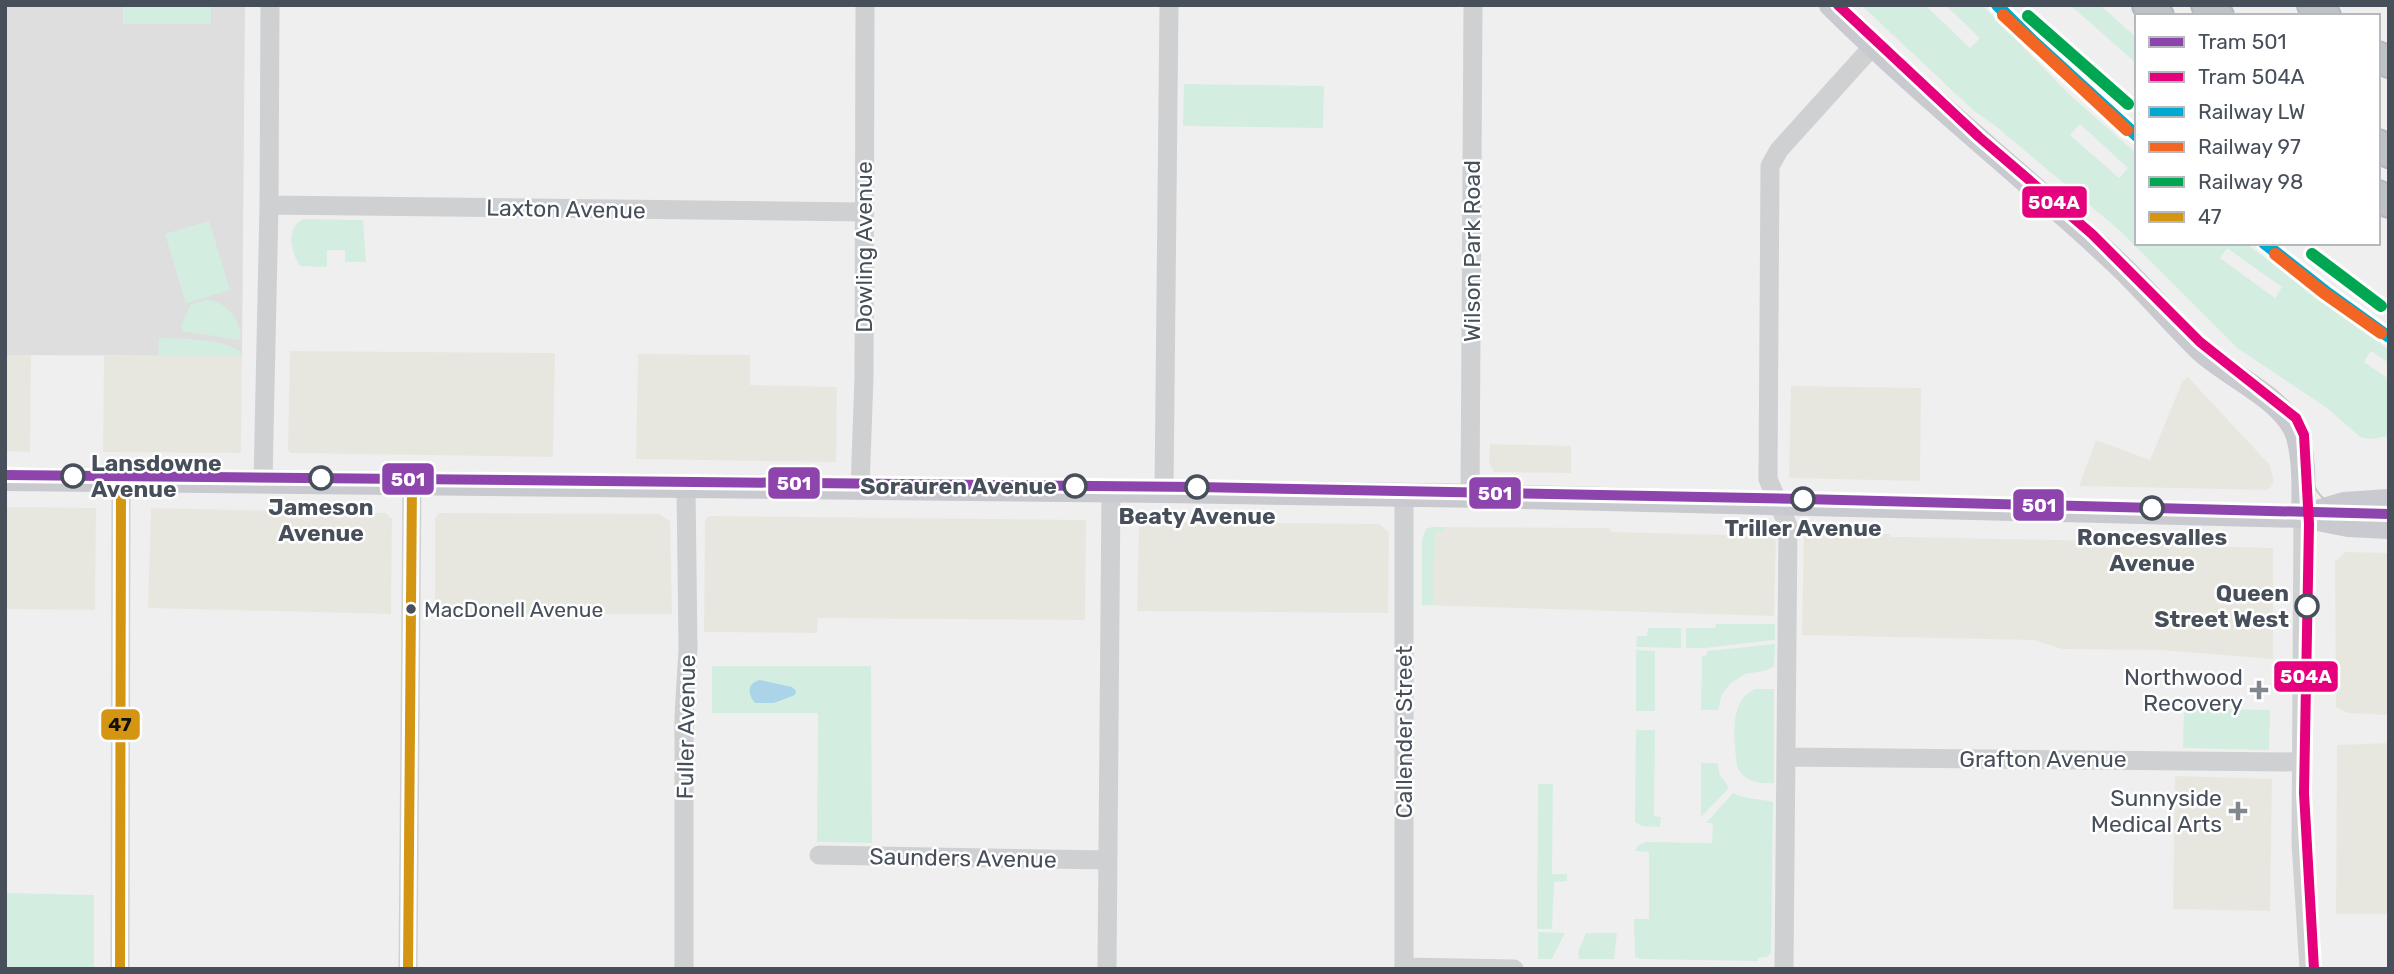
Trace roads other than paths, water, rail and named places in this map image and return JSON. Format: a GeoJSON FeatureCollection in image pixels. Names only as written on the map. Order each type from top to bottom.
{"type":"FeatureCollection","features":[{"type":"Feature","properties":{"kind":"main road"},"geometry":{"type":"LineString","coordinates":[[1831,5],[1873,46],[2115,261],[2200,349],[2281,410],[2295,428],[2298,439],[2304,482],[2303,516]]}},
{"type":"Feature","properties":{"kind":"main road"},"geometry":{"type":"LineString","coordinates":[[5,479],[1471,496],[2303,516],[2348,525],[2389,527]]}},
{"type":"Feature","properties":{"kind":"main road"},"geometry":{"type":"LineString","coordinates":[[2303,516],[2344,504],[2389,501]]}},
{"type":"Feature","properties":{"kind":"street"},"geometry":{"type":"LineString","coordinates":[[263,481],[270,5]]}},
{"type":"Feature","properties":{"kind":"street","name":"Dowling Avenue"},"geometry":{"type":"LineString","coordinates":[[860,489],[865,5]]}},
{"type":"Feature","properties":{"kind":"street"},"geometry":{"type":"LineString","coordinates":[[1164,491],[1169,5]]}},
{"type":"Feature","properties":{"kind":"street","name":"Wilson Park Road"},"geometry":{"type":"LineString","coordinates":[[1471,496],[1474,5]]}},
{"type":"Feature","properties":{"kind":"street"},"geometry":{"type":"LineString","coordinates":[[1784,969],[1788,526],[1768,479],[1770,166],[1779,150],[1873,46]]}},
{"type":"Feature","properties":{"kind":"street","name":"Laxton Avenue"},"geometry":{"type":"LineString","coordinates":[[269,205],[864,212]]}},
{"type":"Feature","properties":{"kind":"street"},"geometry":{"type":"LineString","coordinates":[[120,969],[121,480]]}},
{"type":"Feature","properties":{"kind":"street"},"geometry":{"type":"LineString","coordinates":[[408,969],[412,483]]}},
{"type":"Feature","properties":{"kind":"street","name":"Fuller Avenue"},"geometry":{"type":"LineString","coordinates":[[684,969],[684,716],[688,649],[686,486]]}},
{"type":"Feature","properties":{"kind":"street"},"geometry":{"type":"LineString","coordinates":[[1107,969],[1111,490]]}},
{"type":"Feature","properties":{"kind":"street","name":"Callender Street"},"geometry":{"type":"LineString","coordinates":[[1404,968],[1405,495]]}},
{"type":"Feature","properties":{"kind":"street"},"geometry":{"type":"LineString","coordinates":[[2303,516],[2301,843],[2309,969]]}},
{"type":"Feature","properties":{"kind":"street","name":"Grafton Avenue"},"geometry":{"type":"LineString","coordinates":[[1786,757],[2300,762]]}},
{"type":"Feature","properties":{"kind":"street","name":"Saunders Avenue"},"geometry":{"type":"LineString","coordinates":[[818,856],[1107,860]]}},
{"type":"Feature","properties":{"kind":"street"},"geometry":{"type":"LineString","coordinates":[[1404,968],[1514,969]]}},
{"type":"Feature","properties":{"kind":"water"},"geometry":{"type":"Polygon","coordinates":[[[760,680],[792,687],[796,691],[795,695],[774,703],[755,703],[750,689],[760,680]]]}},
{"type":"Feature","properties":{"kind":"tram line","name":"504A"},"geometry":{"type":"LineString","coordinates":[[1838,5],[1979,137],[2092,234],[2200,342],[2296,418],[2304,435],[2309,524],[2304,793],[2314,969]]}},
{"type":"Feature","properties":{"kind":"tram line"},"geometry":{"type":"LineString","coordinates":[[2306,459],[2314,485],[2325,500],[2342,508],[2368,514]]}},
{"type":"Feature","properties":{"kind":"tram line"},"geometry":{"type":"LineString","coordinates":[[2298,469],[2305,491],[2314,506],[2328,515],[2350,523]]}},
{"type":"Feature","properties":{"kind":"tram line","name":"501"},"geometry":{"type":"LineString","coordinates":[[5,475],[1197,487],[2389,514]]}},
{"type":"Feature","properties":{"kind":"rail line","name":"LW"},"geometry":{"type":"LineString","coordinates":[[1997,5],[2135,134]]}},
{"type":"Feature","properties":{"kind":"rail line","name":"97"},"geometry":{"type":"LineString","coordinates":[[2003,15],[2127,130]]}},
{"type":"Feature","properties":{"kind":"rail line","name":"98"},"geometry":{"type":"LineString","coordinates":[[2028,16],[2128,104]]}},
{"type":"Feature","properties":{"kind":"rail line","name":"LW"},"geometry":{"type":"LineString","coordinates":[[2267,245],[2389,337]]}},
{"type":"Feature","properties":{"kind":"rail line","name":"97"},"geometry":{"type":"LineString","coordinates":[[2275,254],[2381,333]]}},
{"type":"Feature","properties":{"kind":"rail line","name":"98"},"geometry":{"type":"LineString","coordinates":[[2312,254],[2381,306]]}},
{"type":"Feature","properties":{"kind":"place","name":"Lansdowne Avenue"},"geometry":{"type":"Point","coordinates":[73,476]}},
{"type":"Feature","properties":{"kind":"place","name":"Jameson Avenue"},"geometry":{"type":"Point","coordinates":[321,478]}},
{"type":"Feature","properties":{"kind":"place","name":"Sorauren Avenue"},"geometry":{"type":"Point","coordinates":[1075,486]}},
{"type":"Feature","properties":{"kind":"place","name":"Beaty Avenue"},"geometry":{"type":"Point","coordinates":[1197,487]}},
{"type":"Feature","properties":{"kind":"place","name":"Triller Avenue"},"geometry":{"type":"Point","coordinates":[1803,499]}},
{"type":"Feature","properties":{"kind":"place","name":"Roncesvalles Avenue"},"geometry":{"type":"Point","coordinates":[2152,508]}},
{"type":"Feature","properties":{"kind":"place","name":"Queen Street West"},"geometry":{"type":"Point","coordinates":[2307,606]}},
{"type":"Feature","properties":{"kind":"place","name":"MacDonell Avenue"},"geometry":{"type":"Point","coordinates":[411,609]}},
{"type":"Feature","properties":{"kind":"place","name":"Northwood Recovery"},"geometry":{"type":"Point","coordinates":[2259,690]}},
{"type":"Feature","properties":{"kind":"place","name":"Sunnyside Medical Arts"},"geometry":{"type":"Point","coordinates":[2238,811]}}]}
